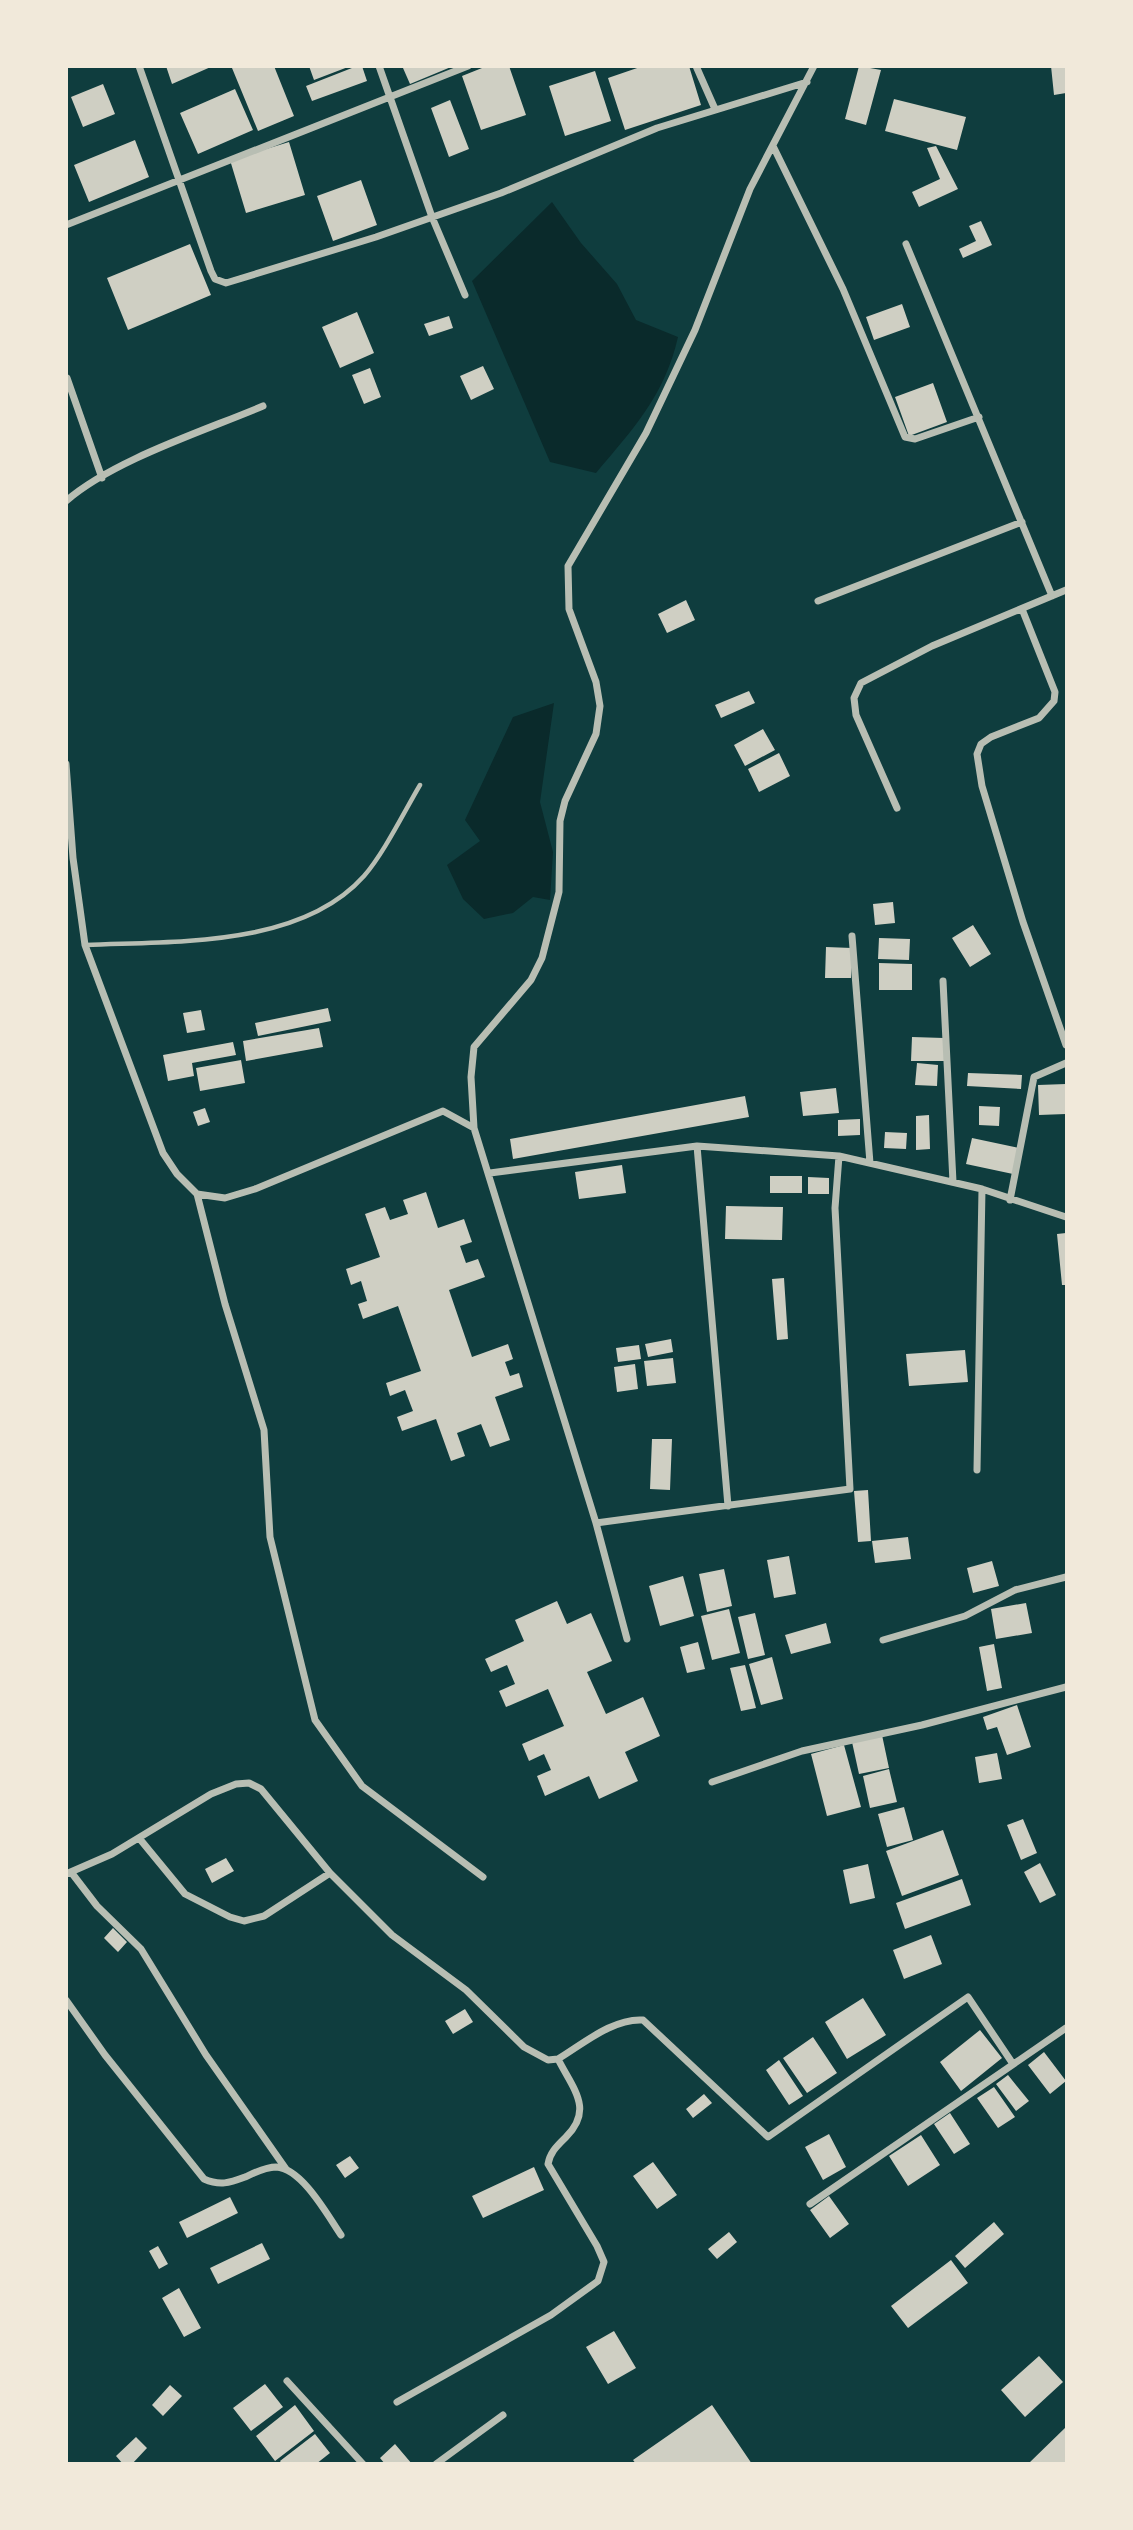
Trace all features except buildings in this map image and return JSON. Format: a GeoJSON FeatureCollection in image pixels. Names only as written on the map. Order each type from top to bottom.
{"type":"FeatureCollection","features":[{"type":"Feature","properties":{"kind":"street"},"geometry":{"type":"LineString","coordinates":[[139,66],[211,271],[215,279],[226,283],[509,190],[657,128],[807,82]]}},
{"type":"Feature","properties":{"kind":"street"},"geometry":{"type":"LineString","coordinates":[[379,66],[432,217],[465,295]]}},
{"type":"Feature","properties":{"kind":"street"},"geometry":{"type":"LineString","coordinates":[[66,225],[468,66]]}},
{"type":"Feature","properties":{"kind":"street"},"geometry":{"type":"LineString","coordinates":[[696,66],[715,109]]}},
{"type":"Feature","properties":{"kind":"street"},"geometry":{"type":"LineString","coordinates":[[627,1639],[596,1523],[474,1128],[471,1077],[474,1047],[531,981],[542,958],[559,891],[563,811],[596,734],[600,706],[596,682],[569,609],[568,566],[646,433],[695,330],[750,189],[816,67]]}},
{"type":"Feature","properties":{"kind":"street"},"geometry":{"type":"LineString","coordinates":[[773,146],[843,289],[905,437],[915,439],[979,417]]}},
{"type":"Feature","properties":{"kind":"street"},"geometry":{"type":"LineString","coordinates":[[906,244],[1052,596]]}},
{"type":"Feature","properties":{"kind":"street"},"geometry":{"type":"LineString","coordinates":[[67,378],[102,478]]}},
{"type":"Feature","properties":{"kind":"street"},"geometry":{"type":"LineString","coordinates":[[66,501],[102,478],[263,406]]}},
{"type":"Feature","properties":{"kind":"street"},"geometry":{"type":"LineString","coordinates":[[818,601],[1022,522]]}},
{"type":"Feature","properties":{"kind":"street"},"geometry":{"type":"LineString","coordinates":[[897,808],[856,715],[854,698],[857,688],[861,683],[932,646],[1066,590]]}},
{"type":"Feature","properties":{"kind":"street"},"geometry":{"type":"LineString","coordinates":[[1022,609],[1055,692],[1054,701],[1039,718],[981,744],[977,754],[978,768],[1023,922],[1066,1045]]}},
{"type":"Feature","properties":{"kind":"street"},"geometry":{"type":"LineString","coordinates":[[66,764],[73,858],[85,945],[163,1153],[177,1174],[197,1194],[225,1304],[264,1430],[270,1538],[315,1720],[362,1786],[483,1877]]}},
{"type":"Feature","properties":{"kind":"street"},"geometry":{"type":"LineString","coordinates":[[852,936],[870,1163]]}},
{"type":"Feature","properties":{"kind":"street"},"geometry":{"type":"LineString","coordinates":[[943,981],[953,1182]]}},
{"type":"Feature","properties":{"kind":"street"},"geometry":{"type":"LineString","coordinates":[[1010,1200],[1034,1077],[1066,1063]]}},
{"type":"Feature","properties":{"kind":"street"},"geometry":{"type":"LineString","coordinates":[[197,1194],[225,1198],[255,1189],[443,1111],[474,1128]]}},
{"type":"Feature","properties":{"kind":"street"},"geometry":{"type":"LineString","coordinates":[[490,1173],[697,1146],[838,1156],[982,1189],[1066,1217]]}},
{"type":"Feature","properties":{"kind":"street"},"geometry":{"type":"LineString","coordinates":[[697,1146],[728,1506]]}},
{"type":"Feature","properties":{"kind":"street"},"geometry":{"type":"LineString","coordinates":[[596,1523],[850,1489],[835,1208],[838,1156]]}},
{"type":"Feature","properties":{"kind":"street"},"geometry":{"type":"LineString","coordinates":[[977,1470],[982,1189]]}},
{"type":"Feature","properties":{"kind":"street"},"geometry":{"type":"LineString","coordinates":[[883,1640],[965,1616],[1015,1590],[1066,1577]]}},
{"type":"Feature","properties":{"kind":"street"},"geometry":{"type":"LineString","coordinates":[[712,1782],[802,1751],[922,1725],[1066,1687]]}},
{"type":"Feature","properties":{"kind":"street"},"geometry":{"type":"LineString","coordinates":[[341,2235],[318,2200],[287,2170],[206,2055],[141,1949],[97,1906],[69,1873],[139,1838],[211,1794],[236,1784],[249,1783],[261,1789],[330,1873],[391,1935],[466,1990],[524,2047],[548,2060],[558,2059],[618,2024],[631,2019],[643,2020],[768,2137],[968,1997],[1013,2064]]}},
{"type":"Feature","properties":{"kind":"street"},"geometry":{"type":"LineString","coordinates":[[139,1838],[185,1894],[244,1921],[264,1916],[330,1873]]}},
{"type":"Feature","properties":{"kind":"street"},"geometry":{"type":"LineString","coordinates":[[66,2000],[105,2055],[204,2179],[226,2184],[276,2167],[287,2170]]}},
{"type":"Feature","properties":{"kind":"street"},"geometry":{"type":"LineString","coordinates":[[810,2204],[1066,2028]]}},
{"type":"Feature","properties":{"kind":"street"},"geometry":{"type":"LineString","coordinates":[[397,2402],[551,2315],[598,2281],[603,2273],[604,2262],[597,2246],[548,2164],[550,2154],[577,2126],[581,2116],[580,2102],[558,2059]]}},
{"type":"Feature","properties":{"kind":"street"},"geometry":{"type":"LineString","coordinates":[[287,2381],[363,2463]]}},
{"type":"Feature","properties":{"kind":"street"},"geometry":{"type":"LineString","coordinates":[[436,2463],[503,2415]]}},
{"type":"Feature","properties":{"kind":"lane"},"geometry":{"type":"LineString","coordinates":[[85,945],[233,938],[269,929],[317,910],[364,876],[420,785]]}},
{"type":"Feature","properties":{"kind":"water"},"geometry":{"type":"Polygon","coordinates":[[[552,202],[581,243],[617,284],[636,320],[678,337],[665,377],[656,394],[635,426],[596,473],[550,462],[472,281],[552,202]]]}},
{"type":"Feature","properties":{"kind":"water"},"geometry":{"type":"Polygon","coordinates":[[[554,703],[540,802],[553,852],[550,900],[533,897],[513,913],[484,919],[463,899],[447,865],[480,841],[465,820],[513,717],[554,703]]]}}]}
